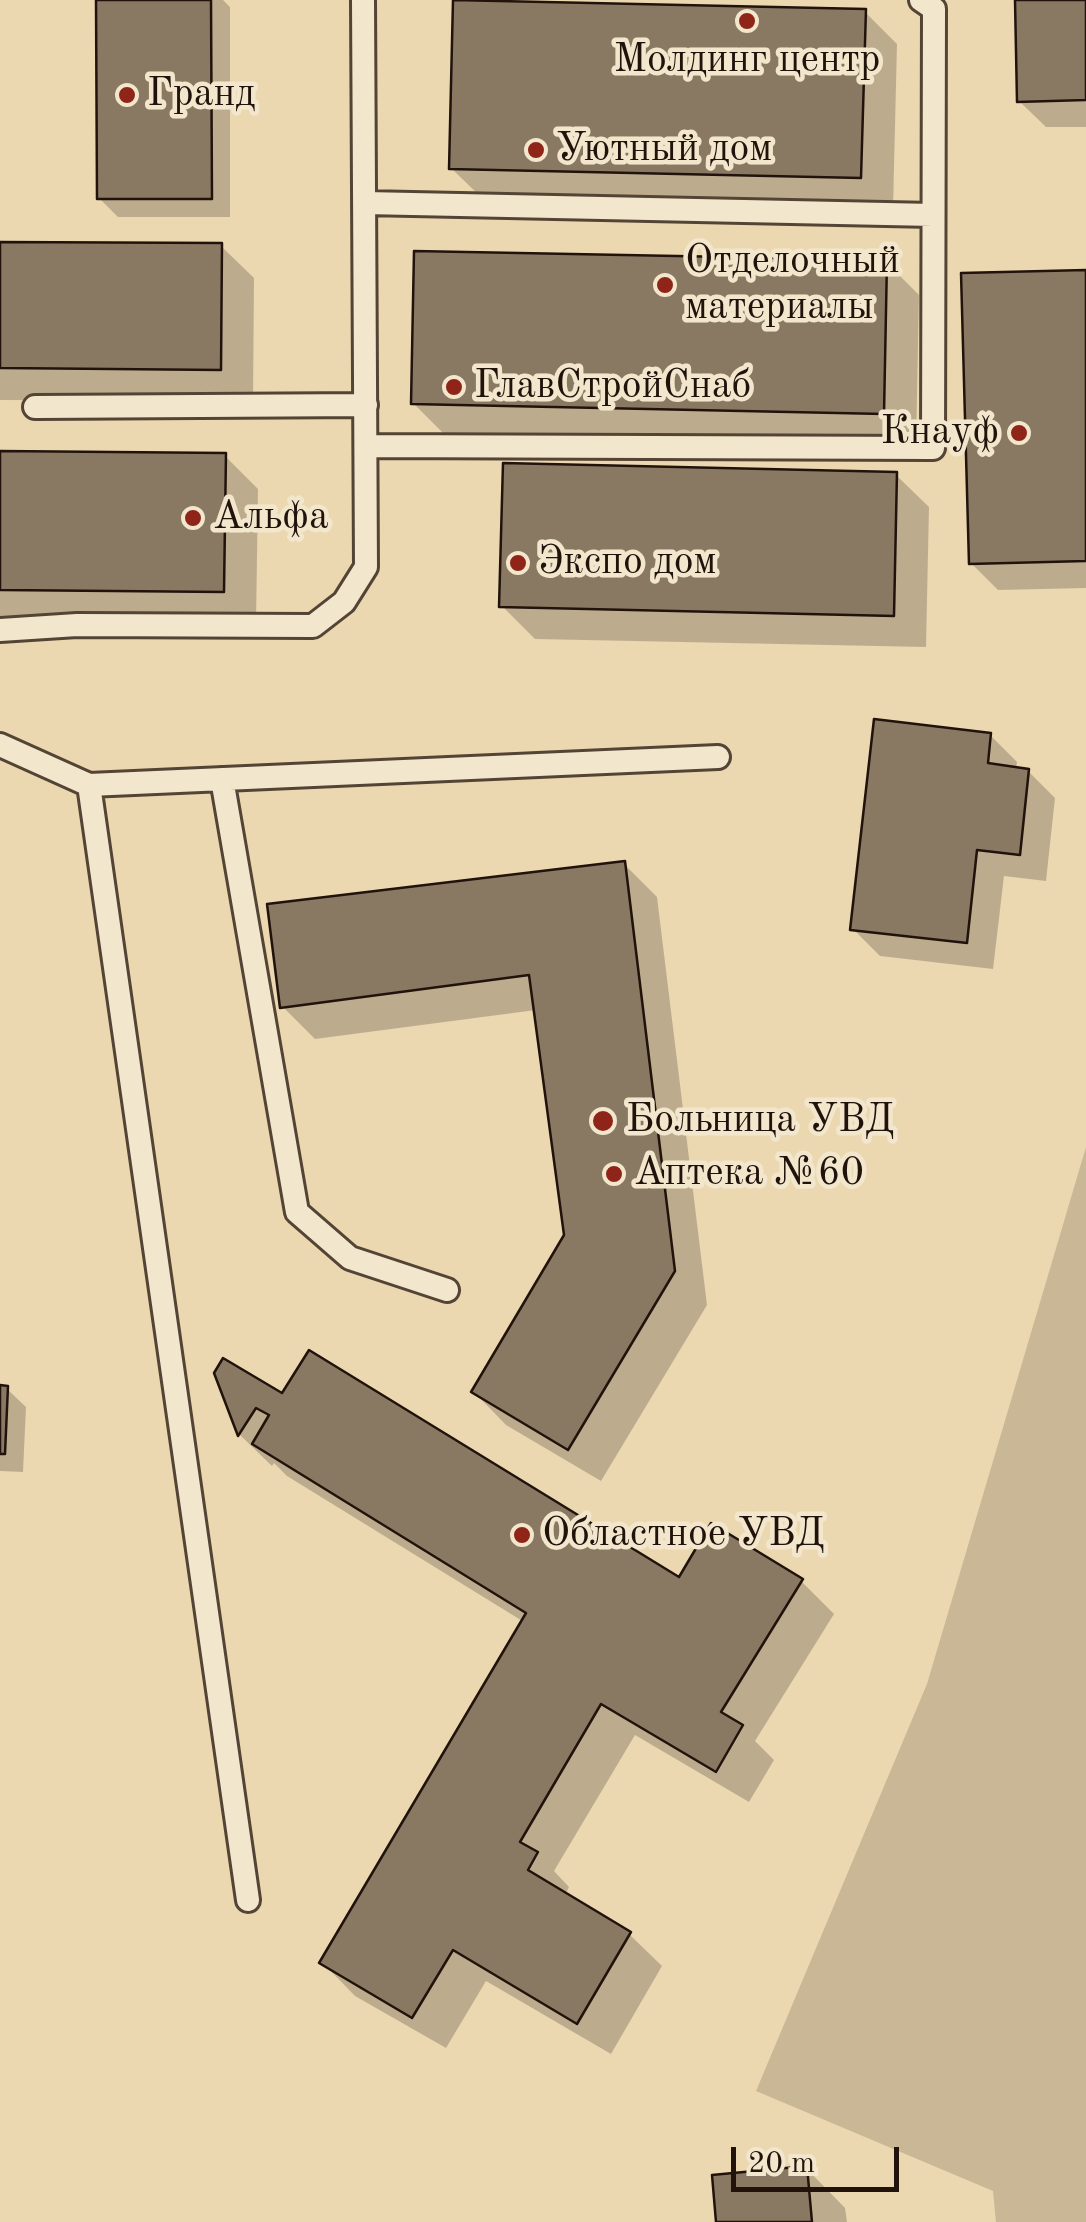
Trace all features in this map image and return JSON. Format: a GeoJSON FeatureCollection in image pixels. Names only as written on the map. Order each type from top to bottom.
{"type":"FeatureCollection","features":[{"type":"Feature","properties":{"kind":"lane"},"geometry":{"type":"LineString","coordinates":[[0,630],[77,625],[313,626],[344,602],[366,567],[363,0]]}},
{"type":"Feature","properties":{"kind":"lane"},"geometry":{"type":"LineString","coordinates":[[366,446],[933,448],[934,9],[921,0]]}},
{"type":"Feature","properties":{"kind":"lane"},"geometry":{"type":"LineString","coordinates":[[364,203],[933,215]]}},
{"type":"Feature","properties":{"kind":"lane"},"geometry":{"type":"LineString","coordinates":[[35,406],[366,405]]}},
{"type":"Feature","properties":{"kind":"lane"},"geometry":{"type":"LineString","coordinates":[[0,746],[89,785],[718,757]]}},
{"type":"Feature","properties":{"kind":"lane"},"geometry":{"type":"LineString","coordinates":[[222,779],[297,1212],[350,1258],[447,1290]]}},
{"type":"Feature","properties":{"kind":"lane"},"geometry":{"type":"LineString","coordinates":[[89,785],[248,1900]]}},
{"type":"Feature","properties":{"kind":"shaded area"},"geometry":{"type":"Polygon","coordinates":[[[1086,1147],[1086,2222],[996,2222],[993,2191],[756,2091],[927,1684],[1086,1147]]]}},
{"type":"Feature","properties":{"kind":"building"},"geometry":{"type":"Polygon","coordinates":[[[96,0],[211,0],[212,199],[97,199],[96,0]]]}},
{"type":"Feature","properties":{"kind":"building"},"geometry":{"type":"Polygon","coordinates":[[[453,0],[866,9],[861,178],[449,169],[453,0]]]}},
{"type":"Feature","properties":{"kind":"building"},"geometry":{"type":"Polygon","coordinates":[[[1015,0],[1086,0],[1086,100],[1017,102],[1015,0]]]}},
{"type":"Feature","properties":{"kind":"building"},"geometry":{"type":"Polygon","coordinates":[[[0,242],[222,243],[221,370],[0,368],[0,242]]]}},
{"type":"Feature","properties":{"kind":"building"},"geometry":{"type":"Polygon","coordinates":[[[414,251],[887,260],[884,414],[411,404],[414,251]]]}},
{"type":"Feature","properties":{"kind":"building"},"geometry":{"type":"Polygon","coordinates":[[[1086,270],[1086,561],[969,564],[961,273],[1086,270]]]}},
{"type":"Feature","properties":{"kind":"building"},"geometry":{"type":"Polygon","coordinates":[[[0,451],[226,453],[224,592],[0,590],[0,451]]]}},
{"type":"Feature","properties":{"kind":"building"},"geometry":{"type":"Polygon","coordinates":[[[503,463],[897,472],[894,616],[499,607],[503,463]]]}},
{"type":"Feature","properties":{"kind":"building"},"geometry":{"type":"Polygon","coordinates":[[[874,719],[991,733],[988,763],[1029,769],[1020,855],[977,850],[967,943],[850,930],[874,719]]]}},
{"type":"Feature","properties":{"kind":"building","name":"Больница УВД"},"geometry":{"type":"Polygon","coordinates":[[[625,861],[675,1271],[568,1450],[471,1392],[564,1235],[529,975],[280,1008],[267,904],[625,861]]]}},
{"type":"Feature","properties":{"kind":"building"},"geometry":{"type":"Polygon","coordinates":[[[309,1350],[679,1577],[711,1523],[803,1579],[721,1712],[743,1725],[716,1772],[601,1704],[520,1842],[538,1852],[528,1870],[631,1932],[577,2024],[453,1950],[412,2018],[319,1963],[526,1613],[252,1444],[269,1415],[256,1408],[238,1436],[214,1373],[223,1358],[282,1393],[309,1350]]]}},
{"type":"Feature","properties":{"kind":"building"},"geometry":{"type":"Polygon","coordinates":[[[0,1385],[8,1386],[5,1454],[0,1454],[0,1385]]]}},
{"type":"Feature","properties":{"kind":"building"},"geometry":{"type":"Polygon","coordinates":[[[807,2166],[812,2222],[716,2222],[712,2175],[807,2166]]]}},
{"type":"Feature","properties":{"kind":"place","name":"Молдинг центр"},"geometry":{"type":"Point","coordinates":[747,21]}},
{"type":"Feature","properties":{"kind":"place","name":"Гранд"},"geometry":{"type":"Point","coordinates":[127,95]}},
{"type":"Feature","properties":{"kind":"place","name":"Уютный дом"},"geometry":{"type":"Point","coordinates":[536,150]}},
{"type":"Feature","properties":{"kind":"place","name":"Отделочный материалы"},"geometry":{"type":"Point","coordinates":[665,285]}},
{"type":"Feature","properties":{"kind":"place","name":"ГлавСтройСнаб"},"geometry":{"type":"Point","coordinates":[454,387]}},
{"type":"Feature","properties":{"kind":"place","name":"Кнауф"},"geometry":{"type":"Point","coordinates":[1019,433]}},
{"type":"Feature","properties":{"kind":"place","name":"Альфа"},"geometry":{"type":"Point","coordinates":[193,518]}},
{"type":"Feature","properties":{"kind":"place","name":"Экспо дом"},"geometry":{"type":"Point","coordinates":[518,563]}},
{"type":"Feature","properties":{"kind":"place","name":"Больница УВД"},"geometry":{"type":"Point","coordinates":[603,1121]}},
{"type":"Feature","properties":{"kind":"place","name":"Аптека №60"},"geometry":{"type":"Point","coordinates":[614,1174]}},
{"type":"Feature","properties":{"kind":"place","name":"Областное УВД"},"geometry":{"type":"Point","coordinates":[522,1535]}}]}
